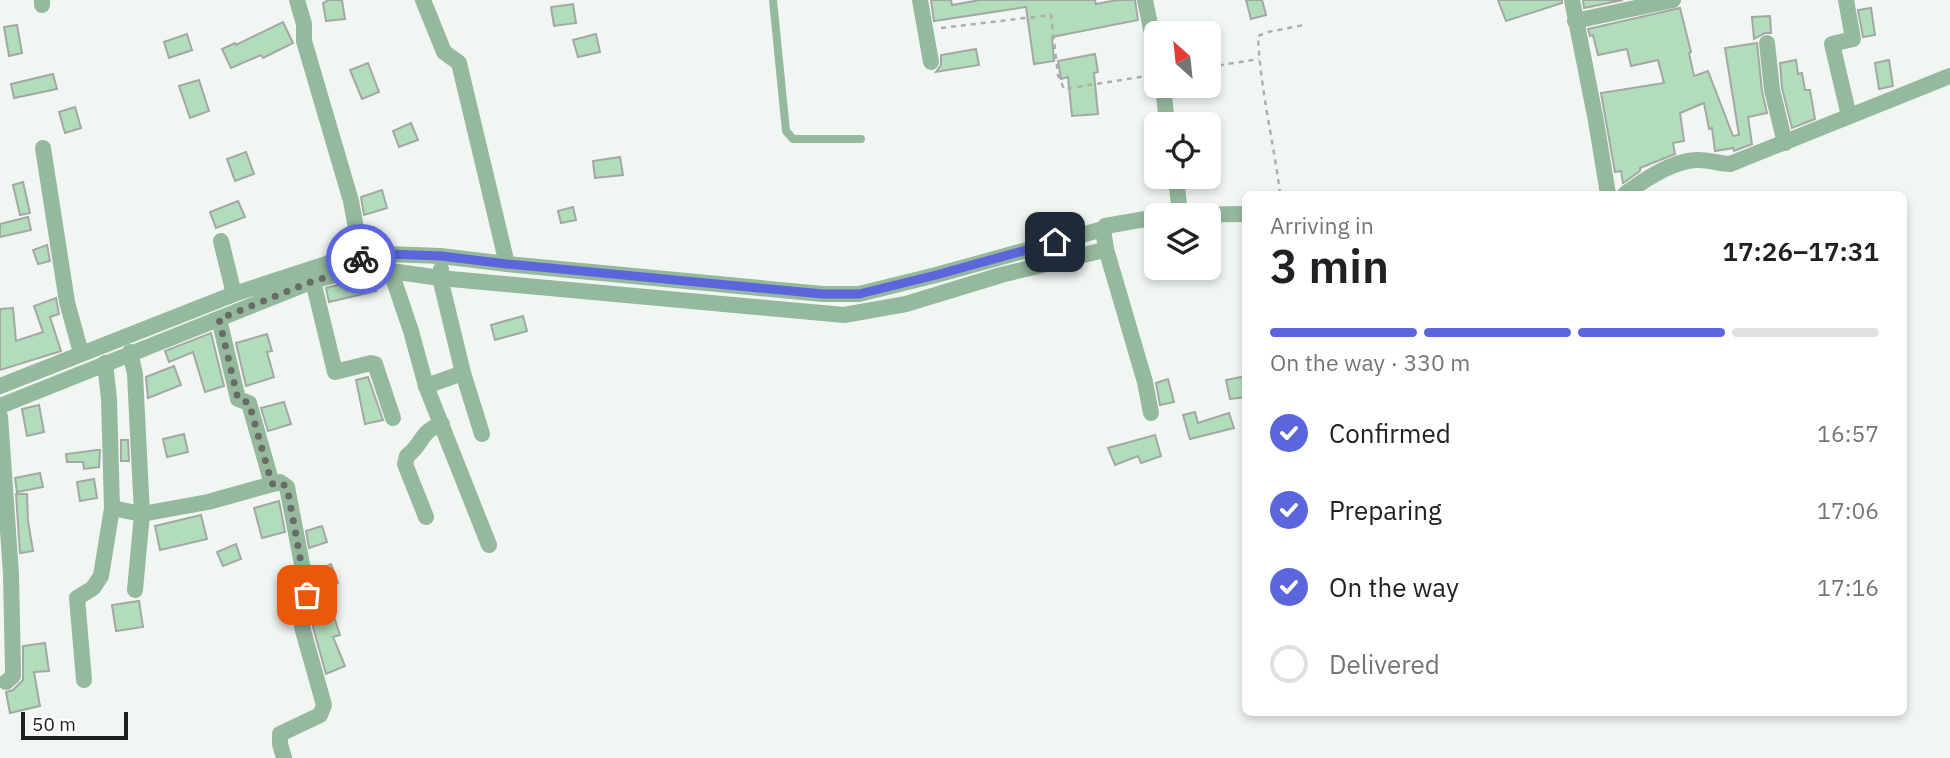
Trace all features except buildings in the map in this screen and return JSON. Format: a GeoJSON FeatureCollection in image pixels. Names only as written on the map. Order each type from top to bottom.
{"type":"FeatureCollection","features":[{"type":"Feature","properties":{"kind":"street"},"geometry":{"type":"LineString","coordinates":[[297,0],[304,24],[304,41],[356,219],[361,260]]}},
{"type":"Feature","properties":{"kind":"street"},"geometry":{"type":"LineString","coordinates":[[423,0],[444,52],[459,63],[507,264]]}},
{"type":"Feature","properties":{"kind":"street"},"geometry":{"type":"LineString","coordinates":[[920,0],[931,62]]}},
{"type":"Feature","properties":{"kind":"street"},"geometry":{"type":"LineString","coordinates":[[1145,0],[1149,21]]}},
{"type":"Feature","properties":{"kind":"street"},"geometry":{"type":"LineString","coordinates":[[1572,0],[1608,191]]}},
{"type":"Feature","properties":{"kind":"street"},"geometry":{"type":"LineString","coordinates":[[1575,21],[1673,0]]}},
{"type":"Feature","properties":{"kind":"street"},"geometry":{"type":"LineString","coordinates":[[1846,0],[1853,39],[1832,44],[1849,116]]}},
{"type":"Feature","properties":{"kind":"street"},"geometry":{"type":"LineString","coordinates":[[1767,43],[1772,90],[1785,143]]}},
{"type":"Feature","properties":{"kind":"street"},"geometry":{"type":"LineString","coordinates":[[1629,191],[1684,162],[1698,159],[1730,164],[1950,76]]}},
{"type":"Feature","properties":{"kind":"street"},"geometry":{"type":"LineString","coordinates":[[43,148],[68,302],[81,354]]}},
{"type":"Feature","properties":{"kind":"street"},"geometry":{"type":"LineString","coordinates":[[1221,214],[1242,214]]}},
{"type":"Feature","properties":{"kind":"street"},"geometry":{"type":"LineString","coordinates":[[0,386],[234,294],[361,260],[441,256],[823,294],[859,294],[1144,219]]}},
{"type":"Feature","properties":{"kind":"street"},"geometry":{"type":"LineString","coordinates":[[1103,229],[1106,249],[1145,382],[1151,413]]}},
{"type":"Feature","properties":{"kind":"street"},"geometry":{"type":"LineString","coordinates":[[221,242],[234,294]]}},
{"type":"Feature","properties":{"kind":"street"},"geometry":{"type":"LineString","coordinates":[[0,406],[361,260],[391,272],[440,278],[844,315],[906,304],[1001,275],[1106,249]]}},
{"type":"Feature","properties":{"kind":"street"},"geometry":{"type":"LineString","coordinates":[[441,256],[440,278],[463,373],[482,434]]}},
{"type":"Feature","properties":{"kind":"street"},"geometry":{"type":"LineString","coordinates":[[391,272],[426,386],[489,545]]}},
{"type":"Feature","properties":{"kind":"street"},"geometry":{"type":"LineString","coordinates":[[313,281],[335,372],[375,364],[393,418]]}},
{"type":"Feature","properties":{"kind":"street"},"geometry":{"type":"LineString","coordinates":[[219,319],[238,399],[249,403],[272,484]]}},
{"type":"Feature","properties":{"kind":"street"},"geometry":{"type":"LineString","coordinates":[[130,352],[135,374],[142,514],[135,590]]}},
{"type":"Feature","properties":{"kind":"street"},"geometry":{"type":"LineString","coordinates":[[84,680],[77,598],[93,588],[101,576],[112,508],[109,399],[105,363]]}},
{"type":"Feature","properties":{"kind":"street"},"geometry":{"type":"LineString","coordinates":[[426,386],[463,373]]}},
{"type":"Feature","properties":{"kind":"street"},"geometry":{"type":"LineString","coordinates":[[0,416],[13,670],[13,676],[6,682]]}},
{"type":"Feature","properties":{"kind":"street"},"geometry":{"type":"LineString","coordinates":[[426,517],[405,464],[407,456],[414,451],[430,428],[442,424]]}},
{"type":"Feature","properties":{"kind":"street"},"geometry":{"type":"LineString","coordinates":[[112,508],[142,514],[208,502],[280,482],[287,487],[307,595],[302,626],[324,705],[320,715],[280,734],[284,758]]}},
{"type":"Feature","properties":{"kind":"lane"},"geometry":{"type":"LineString","coordinates":[[773,0],[786,131],[793,139],[861,139]]}},
{"type":"Feature","properties":{"kind":"path"},"geometry":{"type":"LineString","coordinates":[[925,30],[1051,15],[1058,75],[1064,89],[1144,76]]}},
{"type":"Feature","properties":{"kind":"path"},"geometry":{"type":"LineString","coordinates":[[1280,191],[1259,59],[1258,36],[1304,25]]}},
{"type":"Feature","properties":{"kind":"path"},"geometry":{"type":"LineString","coordinates":[[1222,65],[1259,59]]}},
{"type":"Feature","properties":{"kind":"way so far"},"geometry":{"type":"LineString","coordinates":[[307,595],[287,487],[280,482],[272,484],[249,403],[238,399],[219,319],[313,281],[363,267],[361,259]]}},
{"type":"Feature","properties":{"kind":"route"},"geometry":{"type":"LineString","coordinates":[[361,259],[360,253],[441,256],[823,294],[859,294],[1055,242]]}}]}
